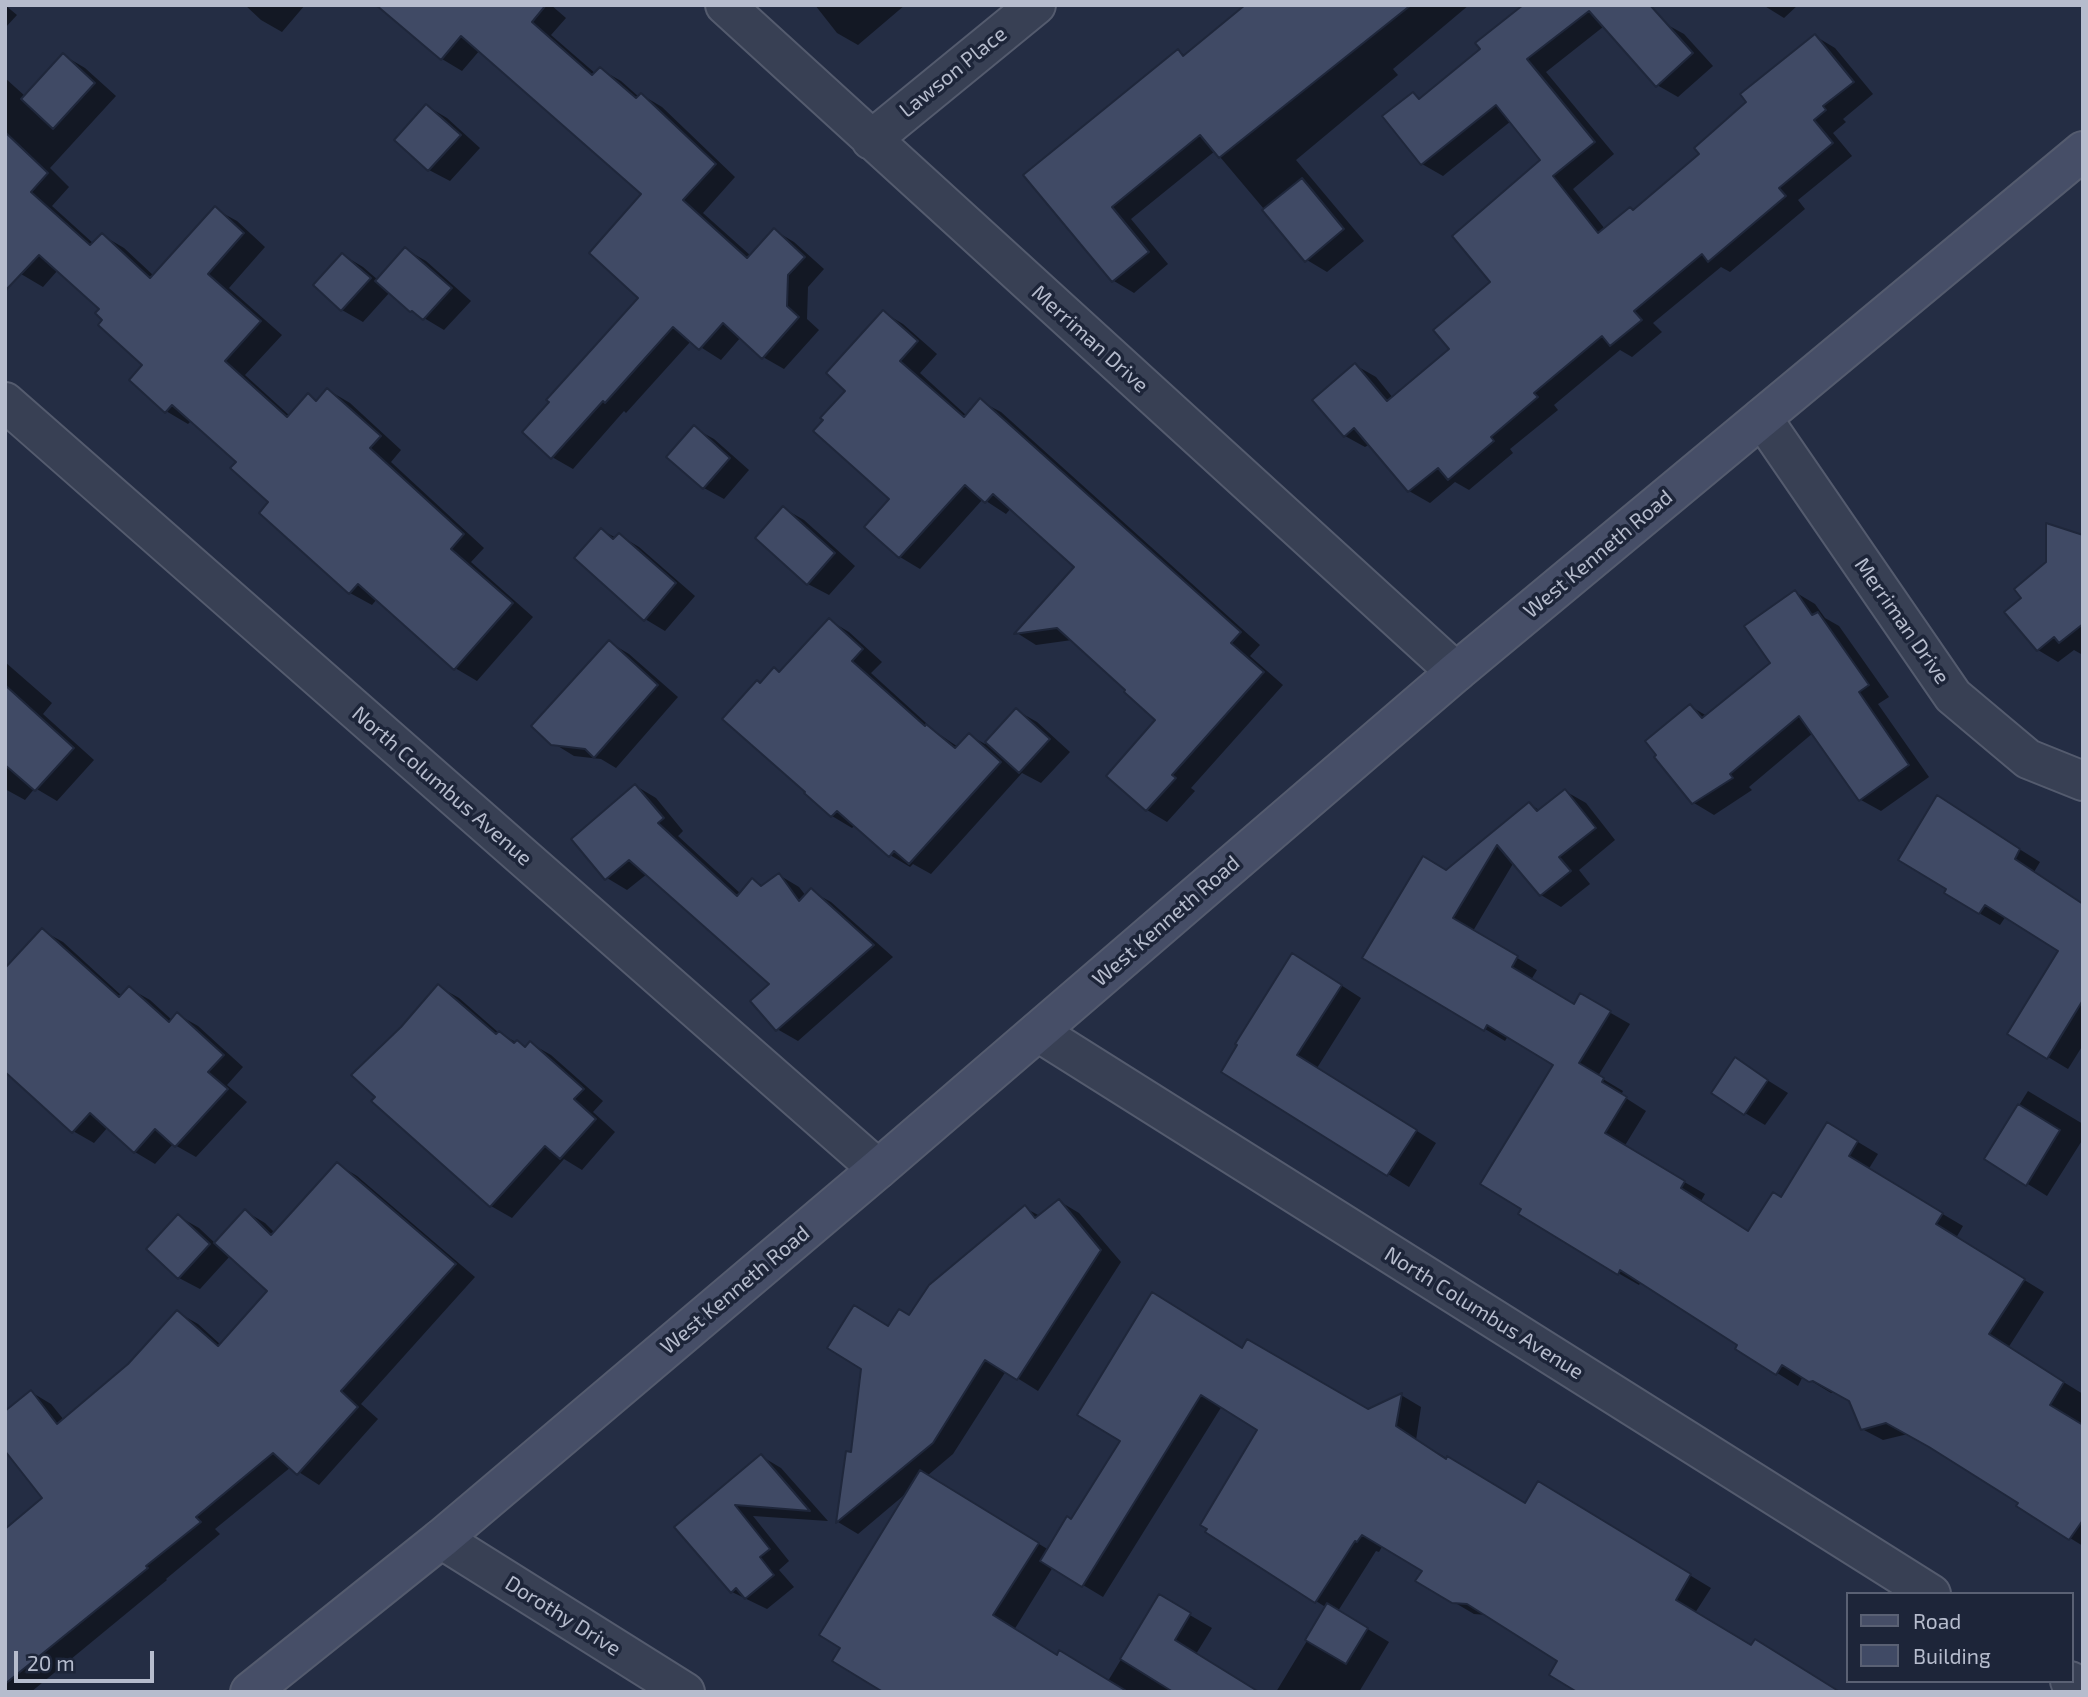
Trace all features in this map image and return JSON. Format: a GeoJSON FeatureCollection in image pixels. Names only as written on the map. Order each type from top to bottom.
{"type":"FeatureCollection","features":[{"type":"Feature","properties":{"kind":"street","name":"Merriman Drive"},"geometry":{"type":"LineString","coordinates":[[725,5],[1456,672]]}},
{"type":"Feature","properties":{"kind":"street","name":"Lawson Place"},"geometry":{"type":"LineString","coordinates":[[871,140],[1036,5]]}},
{"type":"Feature","properties":{"kind":"street","name":"West Kenneth Road"},"geometry":{"type":"LineString","coordinates":[[250,1692],[441,1539],[878,1169],[1456,672],[2083,151]]}},
{"type":"Feature","properties":{"kind":"street","name":"North Columbus Avenue"},"geometry":{"type":"LineString","coordinates":[[5,402],[878,1169]]}},
{"type":"Feature","properties":{"kind":"street","name":"Merriman Drive"},"geometry":{"type":"LineString","coordinates":[[1762,418],[1953,695],[2028,759],[2083,781]]}},
{"type":"Feature","properties":{"kind":"street","name":"North Columbus Avenue"},"geometry":{"type":"LineString","coordinates":[[1038,1032],[1928,1592]]}},
{"type":"Feature","properties":{"kind":"street","name":"Dorothy Drive"},"geometry":{"type":"LineString","coordinates":[[441,1539],[685,1692]]}},
{"type":"Feature","properties":{"kind":"building"},"geometry":{"type":"Polygon","coordinates":[[[376,5],[546,5],[532,22],[592,75],[600,67],[636,98],[641,93],[716,164],[683,200],[747,258],[774,228],[805,257],[788,275],[787,306],[799,317],[762,359],[723,323],[699,350],[673,327],[551,459],[522,432],[549,402],[546,400],[638,298],[589,253],[641,194],[461,36],[441,60],[376,5]]]}},
{"type":"Feature","properties":{"kind":"building"},"geometry":{"type":"Polygon","coordinates":[[[1245,5],[1411,5],[1219,158],[1200,135],[1112,207],[1149,252],[1112,282],[1023,175],[1178,49],[1183,56],[1245,5]]]}},
{"type":"Feature","properties":{"kind":"building"},"geometry":{"type":"Polygon","coordinates":[[[1523,5],[1650,5],[1693,53],[1656,87],[1589,11],[1527,59],[1595,142],[1553,176],[1598,233],[1630,207],[1633,210],[1699,154],[1694,148],[1746,102],[1740,94],[1815,34],[1854,82],[1823,106],[1826,110],[1814,120],[1833,143],[1779,188],[1786,196],[1708,262],[1702,254],[1634,311],[1642,320],[1610,346],[1602,336],[1534,393],[1538,397],[1491,437],[1494,441],[1448,480],[1438,468],[1408,492],[1354,428],[1344,437],[1312,400],[1355,363],[1387,401],[1449,349],[1433,330],[1490,282],[1452,236],[1540,160],[1496,105],[1421,165],[1382,116],[1413,92],[1419,99],[1480,49],[1475,43],[1523,5]]]}},
{"type":"Feature","properties":{"kind":"building"},"geometry":{"type":"Polygon","coordinates":[[[63,53],[95,83],[53,129],[21,99],[63,53]]]}},
{"type":"Feature","properties":{"kind":"building"},"geometry":{"type":"Polygon","coordinates":[[[426,104],[461,135],[428,171],[394,140],[426,104]]]}},
{"type":"Feature","properties":{"kind":"building"},"geometry":{"type":"Polygon","coordinates":[[[5,132],[48,173],[31,192],[90,245],[102,233],[150,278],[215,206],[244,233],[208,274],[261,321],[225,361],[287,417],[308,393],[316,401],[327,388],[381,436],[370,448],[464,534],[451,549],[513,603],[454,670],[358,584],[349,594],[259,513],[268,502],[230,468],[236,462],[172,405],[165,413],[129,380],[142,365],[98,325],[102,320],[95,313],[99,309],[39,255],[5,291],[5,132]]]}},
{"type":"Feature","properties":{"kind":"building"},"geometry":{"type":"Polygon","coordinates":[[[1302,178],[1344,229],[1305,262],[1262,210],[1302,178]]]}},
{"type":"Feature","properties":{"kind":"building"},"geometry":{"type":"Polygon","coordinates":[[[405,247],[452,288],[423,320],[375,281],[405,247]]]}},
{"type":"Feature","properties":{"kind":"building"},"geometry":{"type":"Polygon","coordinates":[[[342,253],[371,278],[341,311],[313,285],[342,253]]]}},
{"type":"Feature","properties":{"kind":"building"},"geometry":{"type":"Polygon","coordinates":[[[883,310],[918,341],[900,361],[964,417],[980,398],[1241,632],[1231,643],[1264,672],[1172,775],[1176,778],[1146,811],[1106,776],[1155,720],[1057,628],[1014,634],[1074,567],[993,494],[985,503],[965,485],[899,558],[864,527],[889,499],[813,431],[823,420],[820,418],[845,391],[826,373],[883,310]]]}},
{"type":"Feature","properties":{"kind":"building"},"geometry":{"type":"Polygon","coordinates":[[[694,425],[730,458],[703,489],[666,457],[694,425]]]}},
{"type":"Feature","properties":{"kind":"building"},"geometry":{"type":"Polygon","coordinates":[[[783,506],[835,553],[807,585],[755,538],[783,506]]]}},
{"type":"Feature","properties":{"kind":"building"},"geometry":{"type":"Polygon","coordinates":[[[2046,523],[2083,535],[2083,624],[2059,643],[2054,637],[2037,651],[2004,612],[2021,598],[2014,589],[2046,562],[2046,523]]]}},
{"type":"Feature","properties":{"kind":"building"},"geometry":{"type":"Polygon","coordinates":[[[601,528],[613,539],[619,533],[676,583],[644,621],[574,558],[601,528]]]}},
{"type":"Feature","properties":{"kind":"building"},"geometry":{"type":"Polygon","coordinates":[[[1795,590],[1812,615],[1818,612],[1869,685],[1859,692],[1909,765],[1859,801],[1799,716],[1730,774],[1733,778],[1692,804],[1654,757],[1656,755],[1645,741],[1690,704],[1702,718],[1770,663],[1744,626],[1795,590]]]}},
{"type":"Feature","properties":{"kind":"building"},"geometry":{"type":"Polygon","coordinates":[[[829,618],[863,649],[852,661],[925,726],[926,724],[955,748],[969,733],[1001,762],[909,864],[894,851],[889,857],[837,811],[831,817],[722,719],[757,680],[760,683],[774,667],[779,672],[829,618]]]}},
{"type":"Feature","properties":{"kind":"building"},"geometry":{"type":"Polygon","coordinates":[[[609,640],[658,685],[594,758],[585,749],[551,745],[531,726],[609,640]]]}},
{"type":"Feature","properties":{"kind":"building"},"geometry":{"type":"Polygon","coordinates":[[[5,685],[74,748],[35,791],[5,765],[5,685]]]}},
{"type":"Feature","properties":{"kind":"building"},"geometry":{"type":"Polygon","coordinates":[[[1016,708],[1050,739],[1019,773],[985,742],[1016,708]]]}},
{"type":"Feature","properties":{"kind":"building"},"geometry":{"type":"Polygon","coordinates":[[[635,784],[664,818],[658,823],[737,896],[752,878],[761,886],[779,873],[799,901],[811,888],[874,945],[776,1031],[750,1001],[769,984],[629,860],[605,880],[571,839],[635,784]]]}},
{"type":"Feature","properties":{"kind":"building"},"geometry":{"type":"Polygon","coordinates":[[[1565,789],[1596,828],[1559,857],[1571,871],[1540,896],[1497,845],[1453,918],[1518,956],[1512,967],[1574,1004],[1580,993],[1611,1011],[1579,1063],[1604,1078],[1602,1082],[1627,1097],[1605,1133],[1685,1181],[1681,1188],[1748,1231],[1773,1192],[1781,1197],[1827,1122],[1858,1141],[1849,1156],[1943,1213],[1936,1224],[2025,1279],[1989,1334],[2064,1382],[2050,1405],[2083,1425],[2083,1520],[2069,1540],[2016,1506],[2018,1503],[1886,1423],[1861,1430],[1849,1401],[1813,1381],[1809,1382],[1782,1365],[1776,1375],[1735,1349],[1737,1345],[1620,1270],[1618,1275],[1518,1214],[1521,1209],[1480,1184],[1553,1065],[1487,1025],[1484,1031],[1362,958],[1423,856],[1446,870],[1529,802],[1537,811],[1565,789]]]}},
{"type":"Feature","properties":{"kind":"building"},"geometry":{"type":"Polygon","coordinates":[[[1937,795],[2020,849],[2015,859],[2083,904],[2083,1000],[2047,1059],[2007,1034],[2058,951],[1985,905],[1979,914],[1944,893],[1946,889],[1898,860],[1937,795]]]}},
{"type":"Feature","properties":{"kind":"building"},"geometry":{"type":"Polygon","coordinates":[[[42,928],[119,997],[129,986],[169,1022],[177,1012],[224,1055],[208,1072],[228,1089],[175,1147],[155,1129],[134,1153],[90,1113],[72,1133],[5,1072],[5,968],[42,928]]]}},
{"type":"Feature","properties":{"kind":"building"},"geometry":{"type":"Polygon","coordinates":[[[1292,953],[1342,985],[1297,1055],[1417,1130],[1387,1176],[1221,1072],[1237,1045],[1235,1044],[1292,953]]]}},
{"type":"Feature","properties":{"kind":"building"},"geometry":{"type":"Polygon","coordinates":[[[438,984],[496,1034],[499,1031],[514,1043],[517,1040],[525,1047],[530,1041],[584,1089],[574,1099],[596,1119],[560,1159],[545,1146],[490,1207],[371,1101],[375,1097],[351,1075],[401,1027],[438,984]]]}},
{"type":"Feature","properties":{"kind":"building"},"geometry":{"type":"Polygon","coordinates":[[[1735,1057],[1768,1080],[1744,1115],[1711,1093],[1735,1057]]]}},
{"type":"Feature","properties":{"kind":"building"},"geometry":{"type":"Polygon","coordinates":[[[2018,1104],[2060,1130],[2026,1186],[1984,1159],[2018,1104]]]}},
{"type":"Feature","properties":{"kind":"building"},"geometry":{"type":"Polygon","coordinates":[[[337,1162],[456,1264],[341,1391],[358,1407],[297,1475],[273,1453],[196,1517],[201,1522],[146,1566],[148,1568],[5,1684],[5,1529],[42,1498],[5,1451],[5,1411],[31,1390],[57,1424],[128,1364],[177,1310],[218,1346],[267,1291],[214,1243],[245,1209],[271,1235],[337,1162]]]}},
{"type":"Feature","properties":{"kind":"building"},"geometry":{"type":"Polygon","coordinates":[[[1059,1199],[1101,1250],[1017,1380],[985,1360],[933,1443],[836,1523],[846,1451],[851,1452],[861,1369],[827,1348],[854,1305],[888,1326],[899,1309],[909,1315],[929,1285],[1025,1205],[1035,1218],[1059,1199]]]}},
{"type":"Feature","properties":{"kind":"building"},"geometry":{"type":"Polygon","coordinates":[[[178,1214],[210,1244],[178,1279],[146,1249],[178,1214]]]}},
{"type":"Feature","properties":{"kind":"building"},"geometry":{"type":"Polygon","coordinates":[[[1152,1292],[1242,1348],[1247,1339],[1368,1409],[1402,1393],[1396,1426],[1446,1459],[1447,1456],[1525,1503],[1538,1481],[1691,1574],[1676,1600],[1751,1645],[1755,1639],[1840,1692],[1577,1692],[1549,1675],[1557,1661],[1467,1604],[1452,1603],[1415,1581],[1422,1571],[1362,1535],[1355,1541],[1315,1603],[1205,1532],[1207,1529],[1200,1525],[1257,1430],[1201,1395],[1082,1587],[1040,1561],[1067,1516],[1071,1519],[1120,1441],[1077,1415],[1152,1292]]]}},
{"type":"Feature","properties":{"kind":"building"},"geometry":{"type":"Polygon","coordinates":[[[761,1454],[810,1511],[735,1505],[770,1549],[760,1557],[774,1575],[745,1599],[736,1588],[731,1593],[674,1527],[761,1454]]]}},
{"type":"Feature","properties":{"kind":"building"},"geometry":{"type":"Polygon","coordinates":[[[920,1470],[1039,1543],[993,1615],[1057,1655],[1059,1650],[1128,1692],[883,1692],[832,1661],[840,1648],[819,1635],[920,1470]]]}},
{"type":"Feature","properties":{"kind":"building"},"geometry":{"type":"Polygon","coordinates":[[[1159,1594],[1191,1613],[1175,1640],[1259,1692],[1173,1692],[1120,1659],[1159,1594]]]}},
{"type":"Feature","properties":{"kind":"building"},"geometry":{"type":"Polygon","coordinates":[[[1327,1603],[1368,1628],[1346,1664],[1305,1640],[1327,1603]]]}}]}
